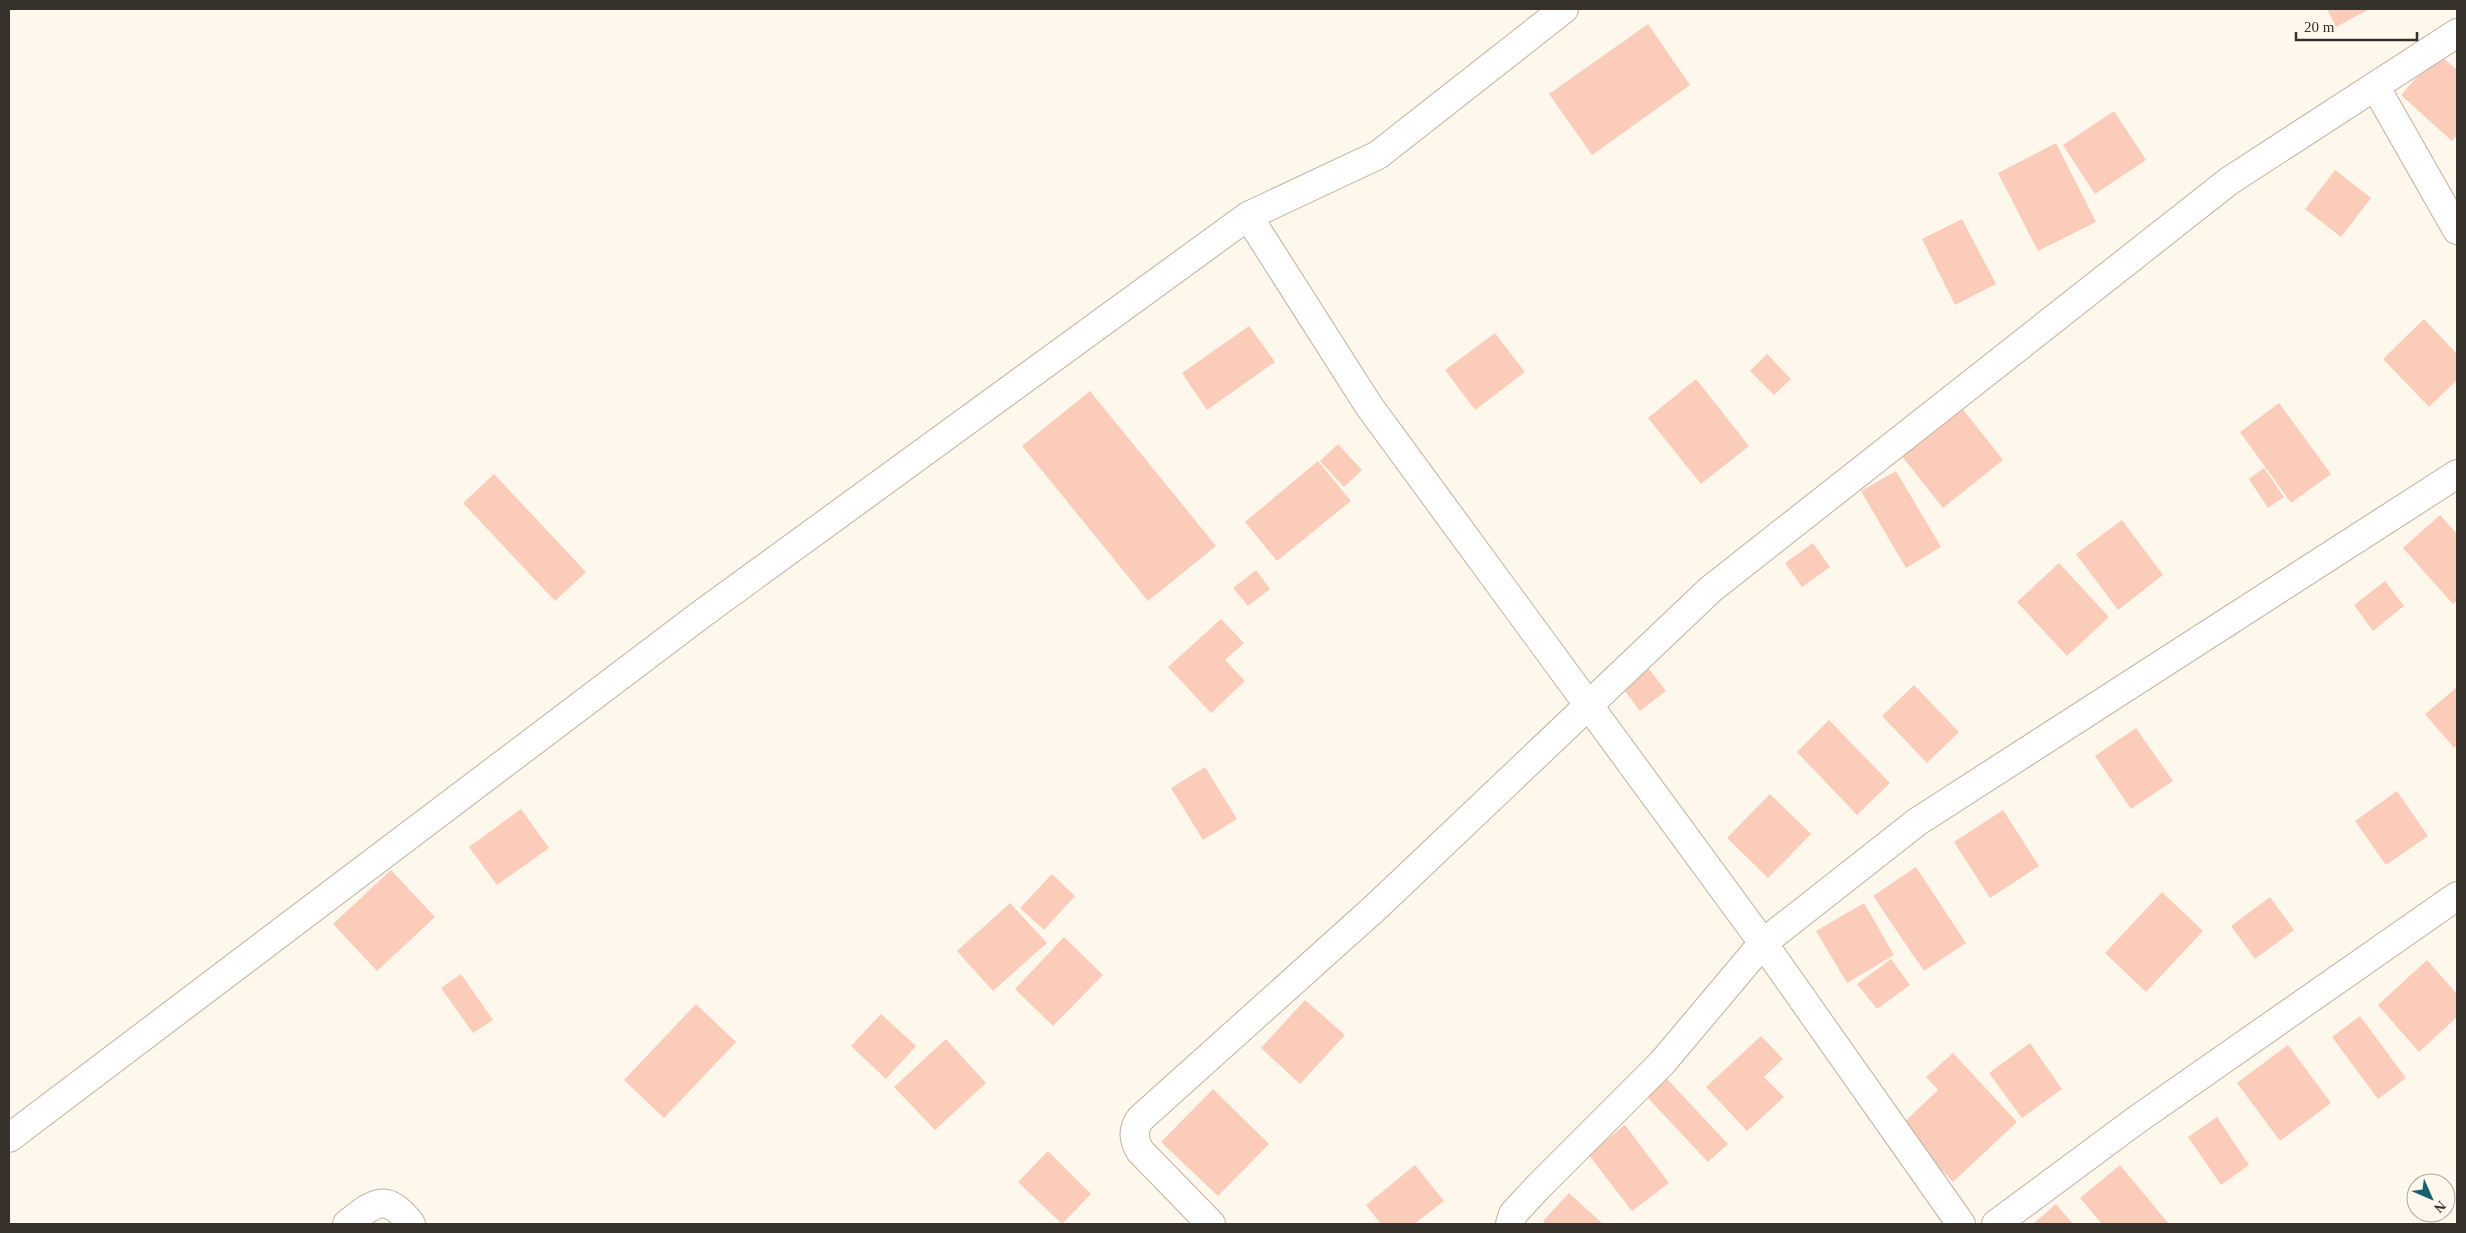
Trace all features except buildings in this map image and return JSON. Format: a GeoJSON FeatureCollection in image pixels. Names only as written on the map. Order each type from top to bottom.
{"type":"FeatureCollection","features":[{"type":"Feature","properties":{"kind":"street"},"geometry":{"type":"LineString","coordinates":[[9,1138],[703,613],[1248,216],[1378,155],[1564,9]]}},
{"type":"Feature","properties":{"kind":"street"},"geometry":{"type":"LineString","coordinates":[[1211,1224],[1140,1152],[1134,1136],[1136,1124],[1376,906],[1588,707],[1711,588],[2229,180],[2457,33]]}},
{"type":"Feature","properties":{"kind":"street"},"geometry":{"type":"LineString","coordinates":[[2375,86],[2457,230]]}},
{"type":"Feature","properties":{"kind":"street"},"geometry":{"type":"LineString","coordinates":[[1248,216],[1369,406],[1763,943],[1961,1224]]}},
{"type":"Feature","properties":{"kind":"street"},"geometry":{"type":"LineString","coordinates":[[1510,1224],[1514,1214],[1538,1187],[1662,1062],[1763,943],[1917,822],[2457,474]]}},
{"type":"Feature","properties":{"kind":"street"},"geometry":{"type":"LineString","coordinates":[[1996,1224],[2135,1121],[2457,896]]}},
{"type":"Feature","properties":{"kind":"street"},"geometry":{"type":"LineString","coordinates":[[347,1224],[366,1209],[384,1202],[393,1204],[411,1224]]}}]}
